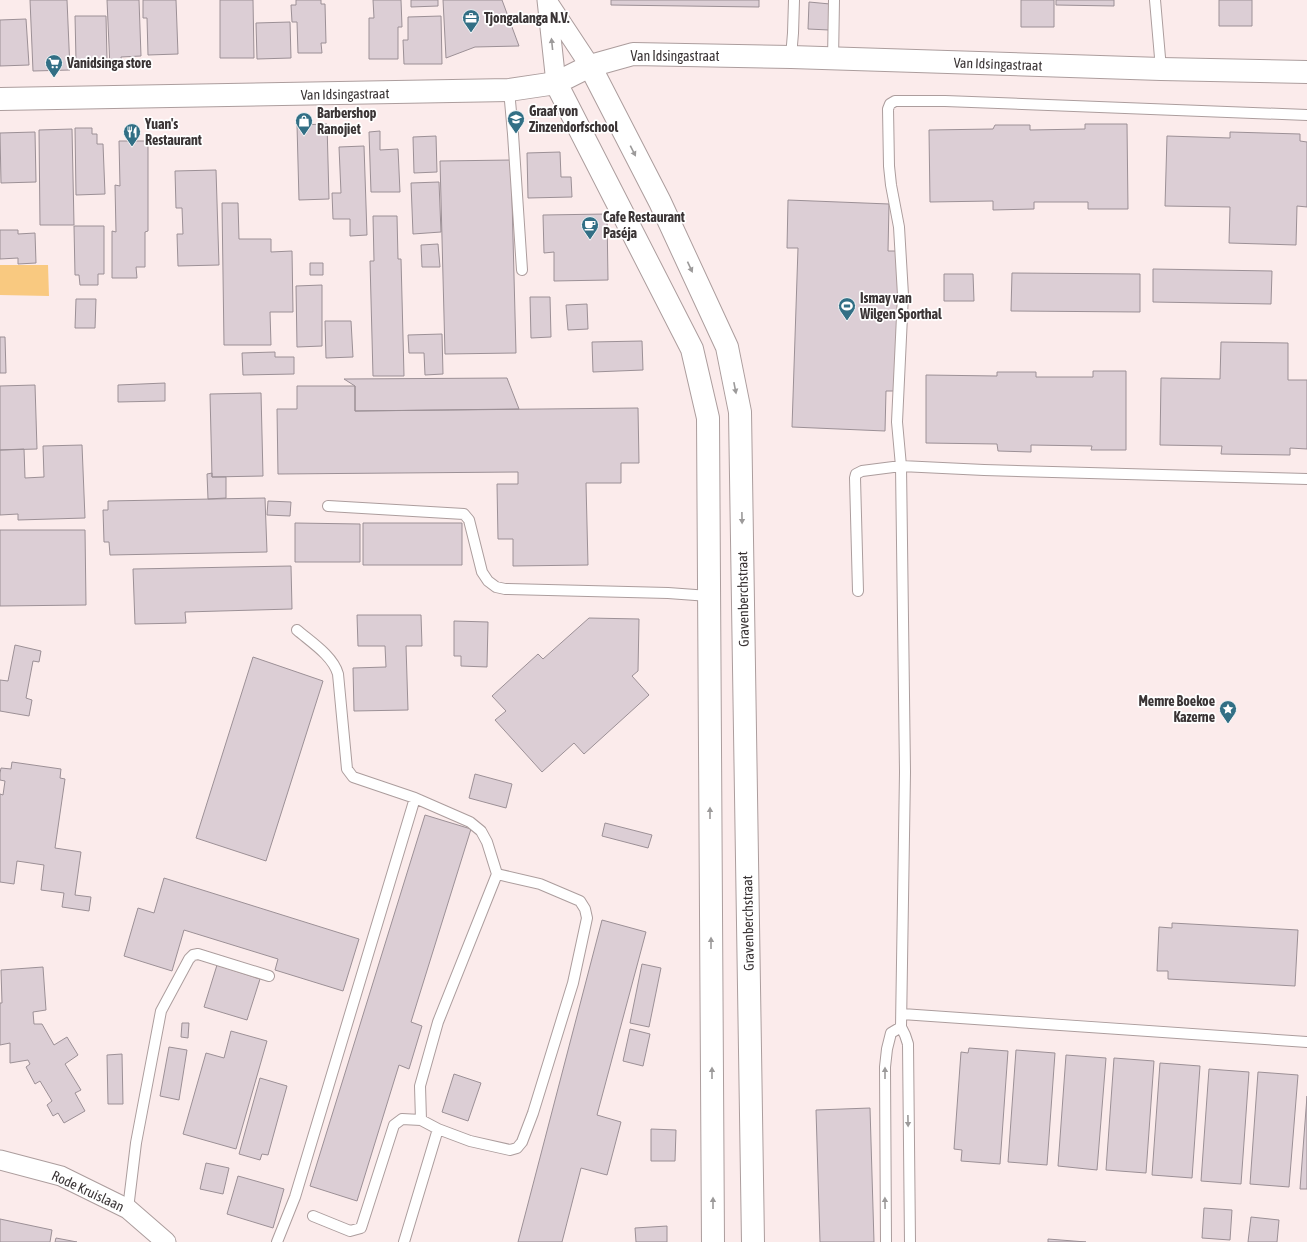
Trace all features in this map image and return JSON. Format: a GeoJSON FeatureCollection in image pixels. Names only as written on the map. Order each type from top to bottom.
{"type":"FeatureCollection","features":[{"type":"Feature","properties":{"kind":"street","name":"Gravenberchstraat"},"geometry":{"type":"LineString","coordinates":[[547,1],[590,66],[660,202],[727,347],[740,412],[753,1242]]}},
{"type":"Feature","properties":{"kind":"street"},"geometry":{"type":"LineString","coordinates":[[547,1],[556,83],[692,349],[708,418],[713,1242]]}},
{"type":"Feature","properties":{"kind":"street","name":"Van Idsingastraat"},"geometry":{"type":"LineString","coordinates":[[0,99],[509,90],[556,83],[590,66],[633,54],[791,57],[833,60],[1307,72]]}},
{"type":"Feature","properties":{"kind":"street","name":"Rode Kruislaan"},"geometry":{"type":"LineString","coordinates":[[0,1160],[61,1176],[128,1209],[166,1242]]}},
{"type":"Feature","properties":{"kind":"lane"},"geometry":{"type":"LineString","coordinates":[[791,57],[794,33],[794,0]]}},
{"type":"Feature","properties":{"kind":"lane"},"geometry":{"type":"LineString","coordinates":[[833,60],[834,0]]}},
{"type":"Feature","properties":{"kind":"lane"},"geometry":{"type":"LineString","coordinates":[[1155,0],[1161,69]]}},
{"type":"Feature","properties":{"kind":"lane"},"geometry":{"type":"LineString","coordinates":[[509,90],[522,270]]}},
{"type":"Feature","properties":{"kind":"lane"},"geometry":{"type":"LineString","coordinates":[[910,1242],[908,1044],[901,1027],[905,772],[901,466],[898,422],[903,295],[899,227],[889,166],[888,109],[890,104],[895,101],[952,101],[1307,115]]}},
{"type":"Feature","properties":{"kind":"lane"},"geometry":{"type":"LineString","coordinates":[[858,591],[855,478],[856,474],[862,471],[901,466],[984,470],[1307,479]]}},
{"type":"Feature","properties":{"kind":"lane"},"geometry":{"type":"LineString","coordinates":[[328,506],[464,514],[469,520],[482,572],[488,581],[496,587],[505,589],[668,593],[709,596]]}},
{"type":"Feature","properties":{"kind":"lane"},"geometry":{"type":"LineString","coordinates":[[297,630],[332,660],[336,668],[338,674],[347,769],[353,777],[416,798],[470,822],[481,831],[487,842],[496,874],[438,1022],[420,1086],[421,1120]]}},
{"type":"Feature","properties":{"kind":"lane"},"geometry":{"type":"LineString","coordinates":[[277,1242],[295,1197],[416,798]]}},
{"type":"Feature","properties":{"kind":"lane"},"geometry":{"type":"LineString","coordinates":[[313,1216],[350,1232],[362,1228],[394,1125],[402,1119],[421,1120],[438,1129],[470,1141],[510,1150],[517,1148],[522,1142],[533,1113],[573,983],[587,918],[585,908],[580,901],[540,884],[496,874]]}},
{"type":"Feature","properties":{"kind":"lane"},"geometry":{"type":"LineString","coordinates":[[128,1209],[136,1143],[161,1011],[189,959],[193,955],[198,954],[269,976]]}},
{"type":"Feature","properties":{"kind":"lane"},"geometry":{"type":"LineString","coordinates":[[902,1014],[1307,1042]]}},
{"type":"Feature","properties":{"kind":"lane"},"geometry":{"type":"LineString","coordinates":[[886,1242],[885,1066],[891,1034],[901,1027]]}},
{"type":"Feature","properties":{"kind":"lane"},"geometry":{"type":"LineString","coordinates":[[404,1242],[438,1129]]}},
{"type":"Feature","properties":{"kind":"shaded area"},"geometry":{"type":"Polygon","coordinates":[[[0,265],[48,265],[49,296],[0,295],[0,265]]]}},
{"type":"Feature","properties":{"kind":"building"},"geometry":{"type":"Polygon","coordinates":[[[30,0],[67,0],[70,70],[33,71],[30,0]]]}},
{"type":"Feature","properties":{"kind":"building"},"geometry":{"type":"Polygon","coordinates":[[[107,0],[139,0],[141,56],[121,57],[122,68],[110,68],[107,0]]]}},
{"type":"Feature","properties":{"kind":"building"},"geometry":{"type":"Polygon","coordinates":[[[143,0],[176,0],[178,54],[148,55],[147,18],[143,18],[143,0]]]}},
{"type":"Feature","properties":{"kind":"building"},"geometry":{"type":"Polygon","coordinates":[[[220,0],[253,0],[254,58],[220,58],[220,0]]]}},
{"type":"Feature","properties":{"kind":"building"},"geometry":{"type":"Polygon","coordinates":[[[296,0],[321,0],[321,4],[325,4],[326,43],[321,43],[322,53],[298,53],[297,22],[292,22],[291,5],[296,5],[296,0]]]}},
{"type":"Feature","properties":{"kind":"building"},"geometry":{"type":"Polygon","coordinates":[[[373,0],[401,0],[402,27],[398,27],[398,59],[369,59],[369,18],[374,18],[373,0]]]}},
{"type":"Feature","properties":{"kind":"building"},"geometry":{"type":"Polygon","coordinates":[[[411,0],[438,0],[438,6],[411,7],[411,0]]]}},
{"type":"Feature","properties":{"kind":"building"},"geometry":{"type":"Polygon","coordinates":[[[443,0],[502,0],[519,46],[475,47],[446,58],[443,0]]]}},
{"type":"Feature","properties":{"kind":"building"},"geometry":{"type":"Polygon","coordinates":[[[611,0],[759,0],[759,7],[611,5],[611,0]]]}},
{"type":"Feature","properties":{"kind":"building"},"geometry":{"type":"Polygon","coordinates":[[[1021,0],[1054,0],[1054,27],[1021,27],[1021,0]]]}},
{"type":"Feature","properties":{"kind":"building"},"geometry":{"type":"Polygon","coordinates":[[[1056,0],[1114,0],[1114,6],[1056,5],[1056,0]]]}},
{"type":"Feature","properties":{"kind":"building"},"geometry":{"type":"Polygon","coordinates":[[[1219,0],[1252,0],[1252,26],[1219,26],[1219,0]]]}},
{"type":"Feature","properties":{"kind":"building"},"geometry":{"type":"Polygon","coordinates":[[[809,2],[830,4],[829,30],[808,29],[809,2]]]}},
{"type":"Feature","properties":{"kind":"building"},"geometry":{"type":"Polygon","coordinates":[[[75,16],[106,16],[107,59],[76,60],[75,16]]]}},
{"type":"Feature","properties":{"kind":"building"},"geometry":{"type":"Polygon","coordinates":[[[441,16],[442,64],[404,64],[403,40],[408,40],[408,17],[441,16]]]}},
{"type":"Feature","properties":{"kind":"building"},"geometry":{"type":"Polygon","coordinates":[[[26,19],[29,65],[0,66],[0,20],[26,19]]]}},
{"type":"Feature","properties":{"kind":"building"},"geometry":{"type":"Polygon","coordinates":[[[290,22],[291,58],[257,59],[256,23],[290,22]]]}},
{"type":"Feature","properties":{"kind":"building"},"geometry":{"type":"Polygon","coordinates":[[[327,124],[329,199],[299,200],[297,125],[327,124]]]}},
{"type":"Feature","properties":{"kind":"building"},"geometry":{"type":"Polygon","coordinates":[[[1085,124],[1127,124],[1128,209],[1088,209],[1088,202],[1034,202],[1034,209],[993,210],[993,201],[930,202],[929,130],[993,129],[995,125],[1030,125],[1030,130],[1085,129],[1085,124]]]}},
{"type":"Feature","properties":{"kind":"building"},"geometry":{"type":"Polygon","coordinates":[[[75,128],[92,128],[92,134],[97,134],[97,144],[103,144],[105,194],[76,195],[75,128]]]}},
{"type":"Feature","properties":{"kind":"building"},"geometry":{"type":"Polygon","coordinates":[[[72,129],[74,225],[40,225],[39,130],[72,129]]]}},
{"type":"Feature","properties":{"kind":"building"},"geometry":{"type":"Polygon","coordinates":[[[380,131],[380,150],[398,149],[400,192],[371,192],[369,132],[380,131]]]}},
{"type":"Feature","properties":{"kind":"building"},"geometry":{"type":"Polygon","coordinates":[[[35,132],[36,182],[1,183],[0,133],[35,132]]]}},
{"type":"Feature","properties":{"kind":"building"},"geometry":{"type":"Polygon","coordinates":[[[1230,132],[1300,134],[1300,141],[1307,142],[1307,207],[1297,206],[1296,245],[1229,243],[1230,207],[1165,206],[1167,136],[1230,138],[1230,132]]]}},
{"type":"Feature","properties":{"kind":"building"},"geometry":{"type":"Polygon","coordinates":[[[436,136],[437,172],[414,173],[413,137],[436,136]]]}},
{"type":"Feature","properties":{"kind":"building"},"geometry":{"type":"Polygon","coordinates":[[[119,141],[148,141],[148,231],[145,232],[145,267],[136,267],[137,278],[112,278],[112,231],[116,232],[115,185],[120,186],[119,141]]]}},
{"type":"Feature","properties":{"kind":"building"},"geometry":{"type":"Polygon","coordinates":[[[364,146],[367,235],[350,236],[350,219],[333,219],[332,193],[341,193],[339,147],[364,146]]]}},
{"type":"Feature","properties":{"kind":"building"},"geometry":{"type":"Polygon","coordinates":[[[560,152],[561,177],[571,177],[572,197],[528,198],[527,153],[560,152]]]}},
{"type":"Feature","properties":{"kind":"building"},"geometry":{"type":"Polygon","coordinates":[[[511,160],[516,353],[445,354],[440,161],[511,160]]]}},
{"type":"Feature","properties":{"kind":"building"},"geometry":{"type":"Polygon","coordinates":[[[216,170],[219,265],[178,266],[177,234],[183,234],[182,208],[176,208],[175,171],[216,170]]]}},
{"type":"Feature","properties":{"kind":"building"},"geometry":{"type":"Polygon","coordinates":[[[439,182],[441,232],[413,234],[411,183],[439,182]]]}},
{"type":"Feature","properties":{"kind":"building","name":"Ismay van Wilgen Sporthal"},"geometry":{"type":"Polygon","coordinates":[[[788,200],[889,204],[888,251],[900,251],[895,391],[886,391],[885,431],[792,427],[798,248],[787,248],[788,200]]]}},
{"type":"Feature","properties":{"kind":"building"},"geometry":{"type":"Polygon","coordinates":[[[222,203],[238,203],[239,239],[271,239],[271,252],[292,251],[293,312],[270,312],[271,345],[224,345],[222,203]]]}},
{"type":"Feature","properties":{"kind":"building"},"geometry":{"type":"Polygon","coordinates":[[[607,214],[608,280],[554,281],[554,252],[544,253],[543,215],[607,214]]]}},
{"type":"Feature","properties":{"kind":"building"},"geometry":{"type":"Polygon","coordinates":[[[373,216],[397,216],[398,259],[401,259],[404,376],[373,376],[370,261],[374,261],[373,216]]]}},
{"type":"Feature","properties":{"kind":"building"},"geometry":{"type":"Polygon","coordinates":[[[74,226],[104,226],[104,274],[98,274],[98,285],[80,285],[79,275],[75,275],[74,226]]]}},
{"type":"Feature","properties":{"kind":"building"},"geometry":{"type":"Polygon","coordinates":[[[0,230],[18,230],[18,234],[35,233],[36,263],[18,264],[18,258],[0,259],[0,230]]]}},
{"type":"Feature","properties":{"kind":"building"},"geometry":{"type":"Polygon","coordinates":[[[438,244],[440,267],[422,267],[421,245],[438,244]]]}},
{"type":"Feature","properties":{"kind":"building"},"geometry":{"type":"Polygon","coordinates":[[[310,263],[323,263],[323,275],[310,275],[310,263]]]}},
{"type":"Feature","properties":{"kind":"building"},"geometry":{"type":"Polygon","coordinates":[[[1153,269],[1272,271],[1271,304],[1153,302],[1153,269]]]}},
{"type":"Feature","properties":{"kind":"building"},"geometry":{"type":"Polygon","coordinates":[[[1012,273],[1140,274],[1140,312],[1011,311],[1012,273]]]}},
{"type":"Feature","properties":{"kind":"building"},"geometry":{"type":"Polygon","coordinates":[[[944,274],[973,274],[974,301],[944,301],[944,274]]]}},
{"type":"Feature","properties":{"kind":"building"},"geometry":{"type":"Polygon","coordinates":[[[322,285],[322,346],[297,347],[296,286],[322,285]]]}},
{"type":"Feature","properties":{"kind":"building"},"geometry":{"type":"Polygon","coordinates":[[[530,297],[550,297],[551,337],[531,338],[530,297]]]}},
{"type":"Feature","properties":{"kind":"building"},"geometry":{"type":"Polygon","coordinates":[[[76,299],[96,299],[95,328],[75,328],[76,299]]]}},
{"type":"Feature","properties":{"kind":"building"},"geometry":{"type":"Polygon","coordinates":[[[587,304],[588,329],[568,330],[566,305],[587,304]]]}},
{"type":"Feature","properties":{"kind":"building"},"geometry":{"type":"Polygon","coordinates":[[[325,321],[351,321],[353,357],[326,358],[325,321]]]}},
{"type":"Feature","properties":{"kind":"building"},"geometry":{"type":"Polygon","coordinates":[[[442,334],[443,374],[425,375],[424,353],[409,353],[408,335],[442,334]]]}},
{"type":"Feature","properties":{"kind":"building"},"geometry":{"type":"Polygon","coordinates":[[[0,337],[5,337],[6,373],[0,373],[0,337]]]}},
{"type":"Feature","properties":{"kind":"building"},"geometry":{"type":"Polygon","coordinates":[[[642,341],[643,370],[593,372],[592,342],[642,341]]]}},
{"type":"Feature","properties":{"kind":"building"},"geometry":{"type":"Polygon","coordinates":[[[1221,342],[1288,343],[1288,380],[1307,380],[1307,449],[1290,448],[1290,455],[1221,454],[1222,446],[1160,445],[1161,378],[1220,379],[1221,342]]]}},
{"type":"Feature","properties":{"kind":"building"},"geometry":{"type":"Polygon","coordinates":[[[275,352],[275,357],[294,357],[294,374],[243,375],[242,353],[275,352]]]}},
{"type":"Feature","properties":{"kind":"building"},"geometry":{"type":"Polygon","coordinates":[[[1093,371],[1126,371],[1126,450],[1091,450],[1092,446],[1031,445],[1031,452],[998,451],[997,444],[926,443],[926,375],[997,376],[997,372],[1036,372],[1036,377],[1093,377],[1093,371]]]}},
{"type":"Feature","properties":{"kind":"building"},"geometry":{"type":"Polygon","coordinates":[[[507,378],[519,409],[355,411],[355,386],[344,379],[507,378]]]}},
{"type":"Feature","properties":{"kind":"building"},"geometry":{"type":"Polygon","coordinates":[[[165,383],[165,401],[118,402],[118,385],[165,383]]]}},
{"type":"Feature","properties":{"kind":"building"},"geometry":{"type":"Polygon","coordinates":[[[35,385],[37,449],[0,450],[0,386],[35,385]]]}},
{"type":"Feature","properties":{"kind":"building"},"geometry":{"type":"Polygon","coordinates":[[[297,386],[355,386],[355,411],[638,408],[639,463],[621,463],[621,483],[586,483],[588,565],[513,566],[513,539],[498,539],[497,484],[518,484],[518,472],[278,474],[277,409],[297,409],[297,386]]]}},
{"type":"Feature","properties":{"kind":"building"},"geometry":{"type":"Polygon","coordinates":[[[261,393],[263,476],[212,477],[210,394],[261,393]]]}},
{"type":"Feature","properties":{"kind":"building"},"geometry":{"type":"Polygon","coordinates":[[[82,445],[85,518],[18,520],[18,514],[0,515],[0,450],[24,449],[25,478],[44,477],[43,446],[82,445]]]}},
{"type":"Feature","properties":{"kind":"building"},"geometry":{"type":"Polygon","coordinates":[[[212,473],[212,477],[226,477],[226,498],[208,499],[207,474],[212,473]]]}},
{"type":"Feature","properties":{"kind":"building"},"geometry":{"type":"Polygon","coordinates":[[[265,498],[267,552],[110,555],[109,542],[104,542],[103,510],[108,510],[108,501],[265,498]]]}},
{"type":"Feature","properties":{"kind":"building"},"geometry":{"type":"Polygon","coordinates":[[[268,501],[291,502],[290,516],[267,515],[268,501]]]}},
{"type":"Feature","properties":{"kind":"building"},"geometry":{"type":"Polygon","coordinates":[[[295,523],[360,524],[360,562],[295,562],[295,523]]]}},
{"type":"Feature","properties":{"kind":"building"},"geometry":{"type":"Polygon","coordinates":[[[363,523],[462,523],[462,565],[363,565],[363,523]]]}},
{"type":"Feature","properties":{"kind":"building"},"geometry":{"type":"Polygon","coordinates":[[[0,530],[85,530],[86,605],[0,606],[0,530]]]}},
{"type":"Feature","properties":{"kind":"building"},"geometry":{"type":"Polygon","coordinates":[[[291,566],[292,609],[185,612],[186,623],[135,624],[133,569],[291,566]]]}},
{"type":"Feature","properties":{"kind":"building"},"geometry":{"type":"Polygon","coordinates":[[[357,615],[421,615],[422,646],[406,646],[408,710],[354,711],[353,668],[386,667],[385,646],[358,646],[357,615]]]}},
{"type":"Feature","properties":{"kind":"building"},"geometry":{"type":"Polygon","coordinates":[[[589,618],[639,619],[638,671],[632,676],[649,695],[584,754],[574,743],[542,772],[495,720],[506,711],[492,696],[538,654],[543,659],[589,618]]]}},
{"type":"Feature","properties":{"kind":"building"},"geometry":{"type":"Polygon","coordinates":[[[454,621],[488,622],[487,667],[461,666],[461,656],[454,656],[454,621]]]}},
{"type":"Feature","properties":{"kind":"building"},"geometry":{"type":"Polygon","coordinates":[[[15,645],[41,651],[39,662],[33,661],[26,698],[32,700],[29,716],[0,711],[0,680],[8,681],[15,645]]]}},
{"type":"Feature","properties":{"kind":"building"},"geometry":{"type":"Polygon","coordinates":[[[253,657],[323,681],[266,861],[196,838],[253,657]]]}},
{"type":"Feature","properties":{"kind":"building"},"geometry":{"type":"Polygon","coordinates":[[[12,762],[61,769],[60,778],[65,779],[55,848],[81,852],[75,895],[91,897],[89,911],[62,907],[64,893],[41,890],[44,865],[17,861],[14,884],[0,882],[0,794],[3,795],[5,781],[0,780],[0,773],[1,768],[11,769],[12,762]]]}},
{"type":"Feature","properties":{"kind":"building"},"geometry":{"type":"Polygon","coordinates":[[[475,774],[512,784],[506,808],[469,798],[475,774]]]}},
{"type":"Feature","properties":{"kind":"building"},"geometry":{"type":"Polygon","coordinates":[[[425,815],[471,829],[411,1022],[422,1026],[409,1069],[399,1065],[357,1201],[310,1186],[425,815]]]}},
{"type":"Feature","properties":{"kind":"building"},"geometry":{"type":"Polygon","coordinates":[[[605,823],[652,835],[648,848],[602,836],[605,823]]]}},
{"type":"Feature","properties":{"kind":"building"},"geometry":{"type":"Polygon","coordinates":[[[164,878],[359,939],[343,991],[275,970],[278,959],[184,930],[172,971],[124,956],[138,908],[154,913],[164,878]]]}},
{"type":"Feature","properties":{"kind":"building"},"geometry":{"type":"Polygon","coordinates":[[[602,920],[646,932],[597,1115],[621,1122],[607,1175],[581,1168],[562,1242],[518,1242],[602,920]]]}},
{"type":"Feature","properties":{"kind":"building"},"geometry":{"type":"Polygon","coordinates":[[[1172,923],[1298,930],[1295,986],[1168,979],[1168,971],[1157,971],[1159,927],[1172,928],[1172,923]]]}},
{"type":"Feature","properties":{"kind":"building"},"geometry":{"type":"Polygon","coordinates":[[[642,964],[661,968],[649,1027],[630,1023],[642,964]]]}},
{"type":"Feature","properties":{"kind":"building"},"geometry":{"type":"Polygon","coordinates":[[[217,965],[260,979],[247,1020],[204,1007],[217,965]]]}},
{"type":"Feature","properties":{"kind":"building"},"geometry":{"type":"Polygon","coordinates":[[[43,967],[46,1010],[33,1012],[34,1024],[42,1024],[54,1045],[67,1037],[78,1055],[65,1064],[81,1090],[75,1093],[85,1111],[64,1123],[58,1113],[53,1116],[47,1105],[52,1101],[40,1081],[35,1084],[26,1067],[30,1064],[28,1060],[10,1063],[10,1043],[0,1045],[0,1003],[2,1003],[1,970],[43,967]]]}},
{"type":"Feature","properties":{"kind":"building"},"geometry":{"type":"Polygon","coordinates":[[[182,1023],[189,1023],[188,1038],[181,1037],[182,1023]]]}},
{"type":"Feature","properties":{"kind":"building"},"geometry":{"type":"Polygon","coordinates":[[[630,1029],[650,1034],[643,1066],[623,1061],[630,1029]]]}},
{"type":"Feature","properties":{"kind":"building"},"geometry":{"type":"Polygon","coordinates":[[[231,1031],[267,1041],[236,1149],[183,1134],[206,1053],[224,1058],[231,1031]]]}},
{"type":"Feature","properties":{"kind":"building"},"geometry":{"type":"Polygon","coordinates":[[[169,1047],[187,1050],[179,1100],[160,1096],[169,1047]]]}},
{"type":"Feature","properties":{"kind":"building"},"geometry":{"type":"Polygon","coordinates":[[[969,1048],[1008,1051],[1000,1164],[961,1161],[962,1150],[954,1149],[961,1052],[968,1053],[969,1048]]]}},
{"type":"Feature","properties":{"kind":"building"},"geometry":{"type":"Polygon","coordinates":[[[1016,1050],[1055,1053],[1047,1165],[1008,1162],[1016,1050]]]}},
{"type":"Feature","properties":{"kind":"building"},"geometry":{"type":"Polygon","coordinates":[[[122,1054],[123,1104],[108,1104],[107,1055],[122,1054]]]}},
{"type":"Feature","properties":{"kind":"building"},"geometry":{"type":"Polygon","coordinates":[[[1066,1055],[1106,1058],[1097,1170],[1058,1166],[1066,1055]]]}},
{"type":"Feature","properties":{"kind":"building"},"geometry":{"type":"Polygon","coordinates":[[[1114,1058],[1154,1061],[1146,1173],[1106,1170],[1114,1058]]]}},
{"type":"Feature","properties":{"kind":"building"},"geometry":{"type":"Polygon","coordinates":[[[1160,1063],[1200,1066],[1192,1178],[1152,1175],[1160,1063]]]}},
{"type":"Feature","properties":{"kind":"building"},"geometry":{"type":"Polygon","coordinates":[[[1209,1069],[1249,1072],[1241,1184],[1201,1181],[1209,1069]]]}},
{"type":"Feature","properties":{"kind":"building"},"geometry":{"type":"Polygon","coordinates":[[[1258,1072],[1298,1075],[1289,1187],[1250,1184],[1258,1072]]]}},
{"type":"Feature","properties":{"kind":"building"},"geometry":{"type":"Polygon","coordinates":[[[454,1074],[481,1083],[468,1121],[442,1112],[454,1074]]]}},
{"type":"Feature","properties":{"kind":"building"},"geometry":{"type":"Polygon","coordinates":[[[260,1078],[287,1086],[268,1155],[262,1154],[260,1160],[239,1154],[260,1078]]]}},
{"type":"Feature","properties":{"kind":"building"},"geometry":{"type":"Polygon","coordinates":[[[1307,1096],[1307,1189],[1300,1189],[1307,1096]]]}},
{"type":"Feature","properties":{"kind":"building"},"geometry":{"type":"Polygon","coordinates":[[[870,1108],[874,1242],[820,1242],[816,1110],[870,1108]]]}},
{"type":"Feature","properties":{"kind":"building"},"geometry":{"type":"Polygon","coordinates":[[[651,1129],[676,1130],[675,1161],[651,1161],[651,1129]]]}},
{"type":"Feature","properties":{"kind":"building"},"geometry":{"type":"Polygon","coordinates":[[[206,1163],[229,1168],[223,1194],[200,1189],[206,1163]]]}},
{"type":"Feature","properties":{"kind":"building"},"geometry":{"type":"Polygon","coordinates":[[[238,1176],[284,1189],[273,1228],[227,1214],[238,1176]]]}},
{"type":"Feature","properties":{"kind":"building"},"geometry":{"type":"Polygon","coordinates":[[[1204,1208],[1232,1210],[1230,1240],[1202,1238],[1204,1208]]]}},
{"type":"Feature","properties":{"kind":"building"},"geometry":{"type":"Polygon","coordinates":[[[1251,1217],[1279,1220],[1277,1242],[1248,1242],[1251,1217]]]}},
{"type":"Feature","properties":{"kind":"building"},"geometry":{"type":"Polygon","coordinates":[[[0,1219],[52,1230],[50,1242],[0,1242],[0,1219]]]}},
{"type":"Feature","properties":{"kind":"building"},"geometry":{"type":"Polygon","coordinates":[[[667,1226],[667,1242],[636,1242],[635,1228],[667,1226]]]}},
{"type":"Feature","properties":{"kind":"building"},"geometry":{"type":"Polygon","coordinates":[[[56,1238],[77,1242],[55,1242],[56,1238]]]}},
{"type":"Feature","properties":{"kind":"building"},"geometry":{"type":"Polygon","coordinates":[[[1048,1239],[1086,1242],[1048,1242],[1048,1239]]]}},
{"type":"Feature","properties":{"kind":"place","name":"Tjongalanga N.V."},"geometry":{"type":"Point","coordinates":[471,33]}},
{"type":"Feature","properties":{"kind":"place","name":"Vanidsinga store"},"geometry":{"type":"Point","coordinates":[54,78]}},
{"type":"Feature","properties":{"kind":"place","name":"Graaf von Zinzendorfschool"},"geometry":{"type":"Point","coordinates":[516,134]}},
{"type":"Feature","properties":{"kind":"place","name":"Barbershop Ranojiet"},"geometry":{"type":"Point","coordinates":[304,136]}},
{"type":"Feature","properties":{"kind":"place","name":"Yuan's Restaurant"},"geometry":{"type":"Point","coordinates":[132,147]}},
{"type":"Feature","properties":{"kind":"place","name":"Cafe Restaurant Paséja"},"geometry":{"type":"Point","coordinates":[590,240]}},
{"type":"Feature","properties":{"kind":"place","name":"Ismay van Wilgen Sporthal"},"geometry":{"type":"Point","coordinates":[847,321]}},
{"type":"Feature","properties":{"kind":"place","name":"Memre Boekoe Kazerne"},"geometry":{"type":"Point","coordinates":[1228,724]}}]}
